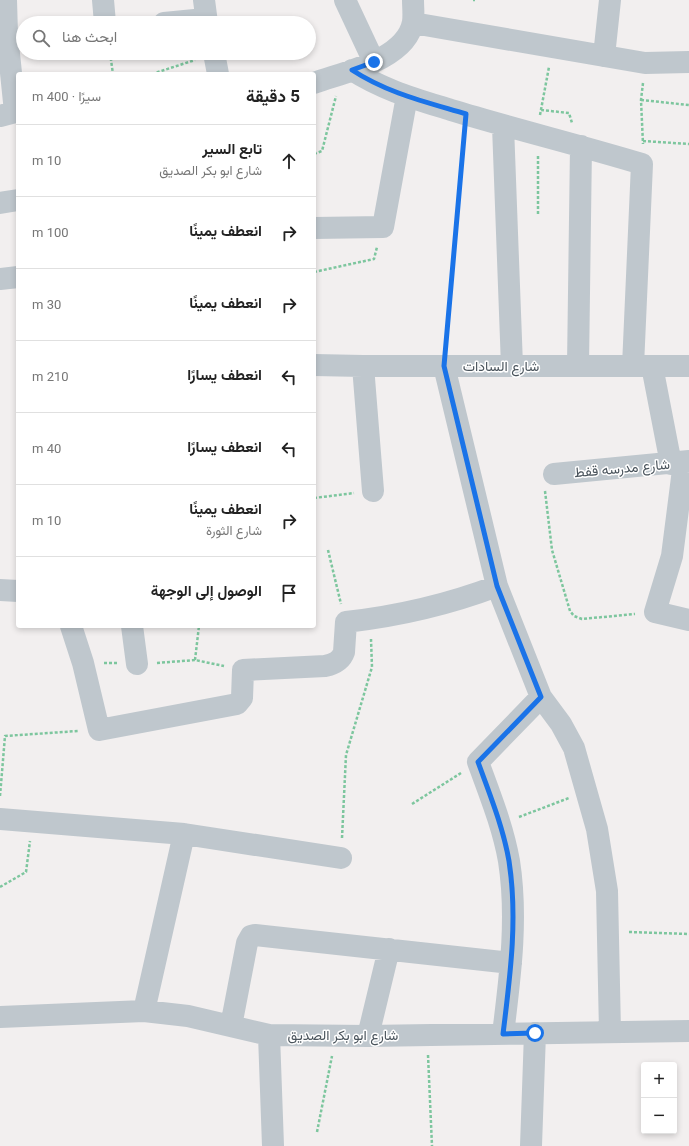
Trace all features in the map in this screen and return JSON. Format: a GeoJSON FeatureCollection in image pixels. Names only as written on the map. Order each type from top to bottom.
{"type":"FeatureCollection","features":[{"type":"Feature","properties":{"kind":"street"},"geometry":{"type":"LineString","coordinates":[[0,116],[15,112],[10,34],[6,0]]}},
{"type":"Feature","properties":{"kind":"street"},"geometry":{"type":"LineString","coordinates":[[103,0],[104,16]]}},
{"type":"Feature","properties":{"kind":"street"},"geometry":{"type":"LineString","coordinates":[[345,0],[374,62]]}},
{"type":"Feature","properties":{"kind":"street"},"geometry":{"type":"LineString","coordinates":[[316,82],[374,62],[391,53],[404,40],[413,23],[413,0]]}},
{"type":"Feature","properties":{"kind":"street"},"geometry":{"type":"LineString","coordinates":[[604,56],[610,0]]}},
{"type":"Feature","properties":{"kind":"street"},"geometry":{"type":"LineString","coordinates":[[413,23],[645,63],[689,62]]}},
{"type":"Feature","properties":{"kind":"street"},"geometry":{"type":"LineString","coordinates":[[215,60],[218,72]]}},
{"type":"Feature","properties":{"kind":"street"},"geometry":{"type":"LineString","coordinates":[[344,72],[407,96],[503,126],[581,146],[642,164],[642,366],[681,462],[680,556],[655,612],[689,620]]}},
{"type":"Feature","properties":{"kind":"street"},"geometry":{"type":"LineString","coordinates":[[316,228],[383,227],[407,96]]}},
{"type":"Feature","properties":{"kind":"street"},"geometry":{"type":"LineString","coordinates":[[503,126],[512,366]]}},
{"type":"Feature","properties":{"kind":"street"},"geometry":{"type":"LineString","coordinates":[[578,366],[581,146]]}},
{"type":"Feature","properties":{"kind":"street"},"geometry":{"type":"LineString","coordinates":[[0,203],[16,200]]}},
{"type":"Feature","properties":{"kind":"street"},"geometry":{"type":"LineString","coordinates":[[0,279],[16,277]]}},
{"type":"Feature","properties":{"kind":"street","name":"شارع السادات"},"geometry":{"type":"LineString","coordinates":[[316,365],[689,366]]}},
{"type":"Feature","properties":{"kind":"street"},"geometry":{"type":"LineString","coordinates":[[363,366],[373,491]]}},
{"type":"Feature","properties":{"kind":"street"},"geometry":{"type":"LineString","coordinates":[[444,366],[497,586],[541,697],[561,724],[574,748],[597,829],[603,863],[608,932],[610,1032]]}},
{"type":"Feature","properties":{"kind":"street","name":"شارع مدرسه قفط"},"geometry":{"type":"LineString","coordinates":[[554,474],[681,462]]}},
{"type":"Feature","properties":{"kind":"street"},"geometry":{"type":"LineString","coordinates":[[72,628],[83,663],[99,730],[237,704],[242,698],[243,670],[331,665],[342,657],[346,622],[370,619],[458,601],[497,586]]}},
{"type":"Feature","properties":{"kind":"street"},"geometry":{"type":"LineString","coordinates":[[0,590],[16,591]]}},
{"type":"Feature","properties":{"kind":"street"},"geometry":{"type":"LineString","coordinates":[[132,628],[137,664]]}},
{"type":"Feature","properties":{"kind":"street"},"geometry":{"type":"LineString","coordinates":[[503,1034],[511,962],[513,903],[511,880],[500,824],[478,762],[541,697]]}},
{"type":"Feature","properties":{"kind":"street"},"geometry":{"type":"LineString","coordinates":[[0,819],[33,823],[184,834],[341,858]]}},
{"type":"Feature","properties":{"kind":"street"},"geometry":{"type":"LineString","coordinates":[[144,1011],[184,834]]}},
{"type":"Feature","properties":{"kind":"street"},"geometry":{"type":"LineString","coordinates":[[231,1026],[247,942],[251,936],[260,934],[511,962]]}},
{"type":"Feature","properties":{"kind":"street"},"geometry":{"type":"LineString","coordinates":[[368,1036],[389,949]]}},
{"type":"Feature","properties":{"kind":"street","name":"شارع ابو بكر الصديق"},"geometry":{"type":"LineString","coordinates":[[0,1017],[144,1011],[188,1016],[269,1035],[368,1036],[689,1031]]}},
{"type":"Feature","properties":{"kind":"street"},"geometry":{"type":"LineString","coordinates":[[531,1146],[535,1033]]}},
{"type":"Feature","properties":{"kind":"street"},"geometry":{"type":"LineString","coordinates":[[269,1035],[273,1146]]}},
{"type":"Feature","properties":{"kind":"path"},"geometry":{"type":"LineString","coordinates":[[538,214],[538,135],[541,110],[553,47]]}},
{"type":"Feature","properties":{"kind":"path"},"geometry":{"type":"LineString","coordinates":[[111,60],[113,72]]}},
{"type":"Feature","properties":{"kind":"path"},"geometry":{"type":"LineString","coordinates":[[158,72],[193,60]]}},
{"type":"Feature","properties":{"kind":"path"},"geometry":{"type":"LineString","coordinates":[[316,153],[322,151],[344,72]]}},
{"type":"Feature","properties":{"kind":"path"},"geometry":{"type":"LineString","coordinates":[[689,105],[641,100],[643,141],[689,144]]}},
{"type":"Feature","properties":{"kind":"path"},"geometry":{"type":"LineString","coordinates":[[444,366],[466,114]]}},
{"type":"Feature","properties":{"kind":"path"},"geometry":{"type":"LineString","coordinates":[[316,272],[374,259],[383,227]]}},
{"type":"Feature","properties":{"kind":"path"},"geometry":{"type":"LineString","coordinates":[[554,474],[548,477],[544,485],[552,550],[570,611],[574,616],[582,619],[655,612]]}},
{"type":"Feature","properties":{"kind":"path"},"geometry":{"type":"LineString","coordinates":[[316,498],[373,491]]}},
{"type":"Feature","properties":{"kind":"path"},"geometry":{"type":"LineString","coordinates":[[328,550],[346,622]]}},
{"type":"Feature","properties":{"kind":"path"},"geometry":{"type":"LineString","coordinates":[[341,858],[346,755],[372,667],[370,619]]}},
{"type":"Feature","properties":{"kind":"path"},"geometry":{"type":"LineString","coordinates":[[195,660],[199,628]]}},
{"type":"Feature","properties":{"kind":"path"},"geometry":{"type":"LineString","coordinates":[[83,663],[137,664],[195,660],[243,670]]}},
{"type":"Feature","properties":{"kind":"path"},"geometry":{"type":"LineString","coordinates":[[0,796],[5,736],[99,730]]}},
{"type":"Feature","properties":{"kind":"path"},"geometry":{"type":"LineString","coordinates":[[412,804],[478,762]]}},
{"type":"Feature","properties":{"kind":"path"},"geometry":{"type":"LineString","coordinates":[[500,824],[587,792]]}},
{"type":"Feature","properties":{"kind":"path"},"geometry":{"type":"LineString","coordinates":[[0,888],[26,872],[33,823]]}},
{"type":"Feature","properties":{"kind":"path"},"geometry":{"type":"LineString","coordinates":[[608,932],[689,934]]}},
{"type":"Feature","properties":{"kind":"path"},"geometry":{"type":"LineString","coordinates":[[428,1035],[432,1146]]}},
{"type":"Feature","properties":{"kind":"path"},"geometry":{"type":"LineString","coordinates":[[317,1132],[336,1036]]}},
{"type":"Feature","properties":{"kind":"route"},"geometry":{"type":"LineString","coordinates":[[374,62],[352,70],[370,81],[394,92],[466,114],[444,366],[497,586],[541,697],[478,762],[500,824],[511,880],[513,903],[511,962],[503,1034],[535,1033]]}}]}
